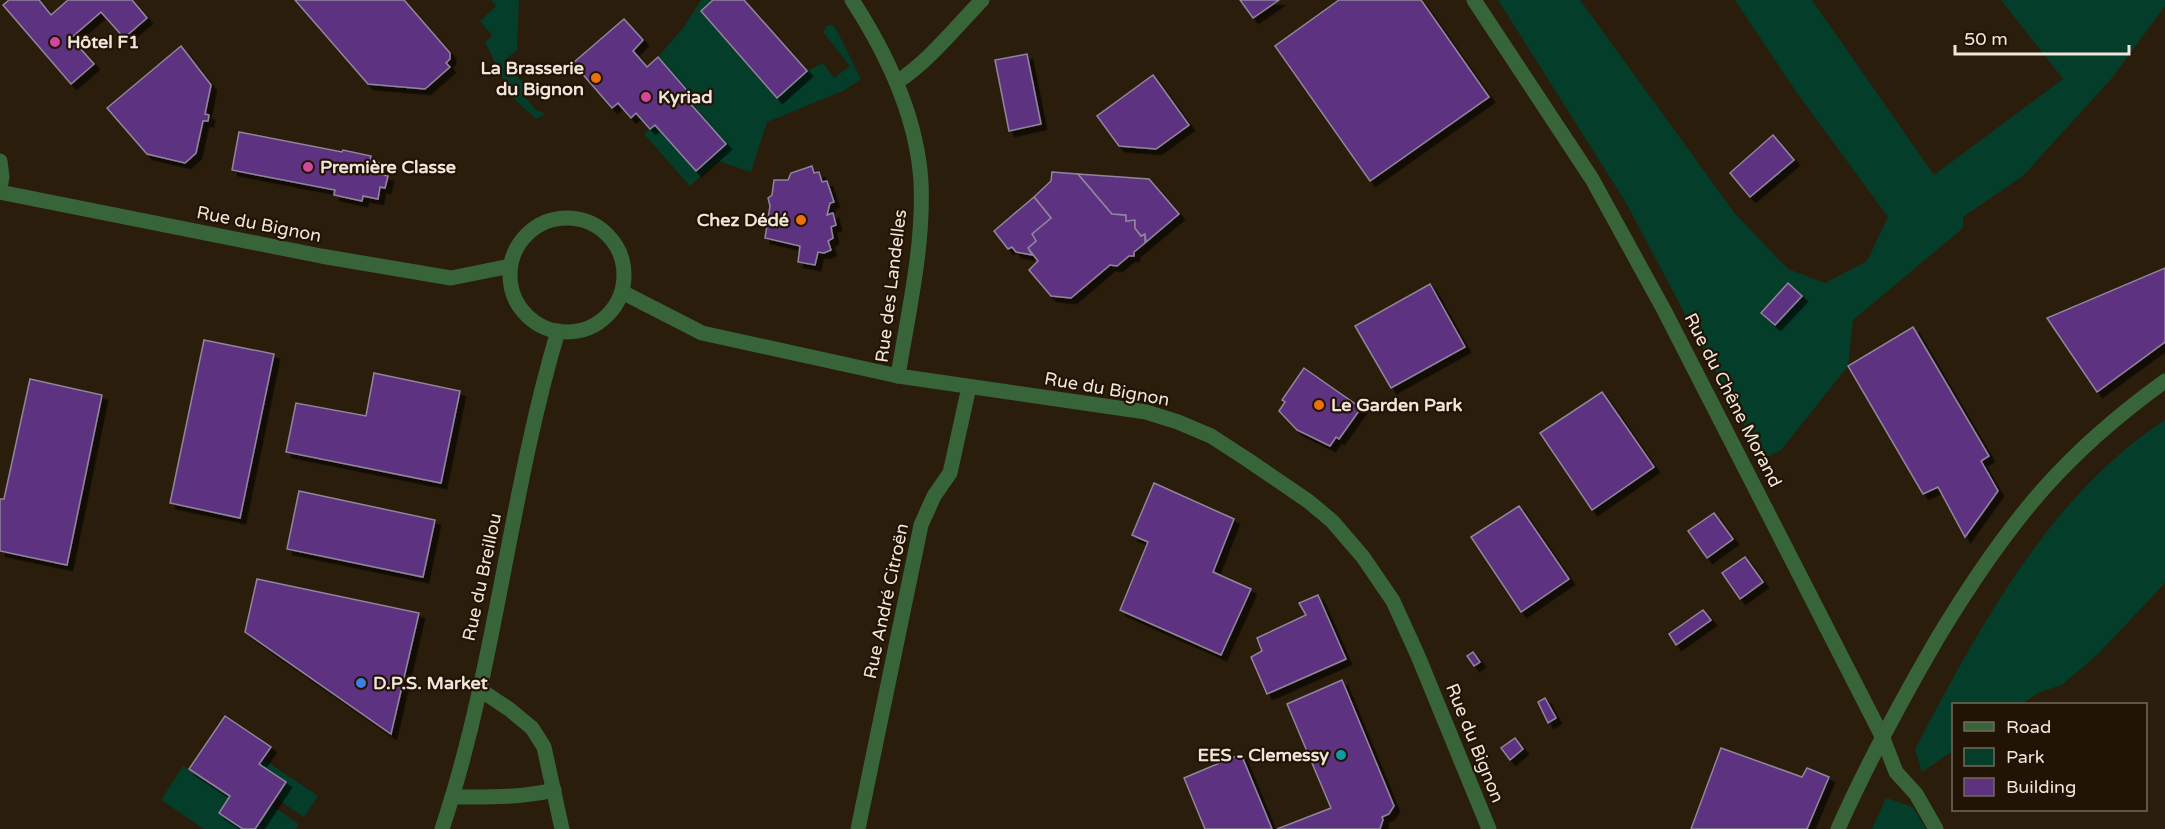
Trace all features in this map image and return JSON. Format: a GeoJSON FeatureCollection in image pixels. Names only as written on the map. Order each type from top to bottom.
{"type":"FeatureCollection","features":[{"type":"Feature","properties":{"kind":"street","name":"Rue des Landelles"},"geometry":{"type":"LineString","coordinates":[[852,0],[897,82],[916,144],[921,180],[921,212],[916,258],[898,376]]}},
{"type":"Feature","properties":{"kind":"street"},"geometry":{"type":"LineString","coordinates":[[897,82],[908,75],[932,52],[982,0]]}},
{"type":"Feature","properties":{"kind":"street","name":"Rue du Chêne Morand"},"geometry":{"type":"LineString","coordinates":[[1474,0],[1592,179],[1736,447],[1882,736],[1896,772],[1916,794],[1936,829]]}},
{"type":"Feature","properties":{"kind":"street"},"geometry":{"type":"LineString","coordinates":[[0,160],[2,177],[0,190]]}},
{"type":"Feature","properties":{"kind":"street","name":"Rue du Bignon"},"geometry":{"type":"LineString","coordinates":[[0,190],[321,256],[451,279],[510,266]]}},
{"type":"Feature","properties":{"kind":"street"},"geometry":{"type":"LineString","coordinates":[[574,217],[590,222],[604,231],[615,243],[622,259],[625,276],[622,292],[615,307],[604,319],[590,327],[574,331],[558,331],[541,326],[526,315],[516,301],[510,284],[510,266],[515,249],[526,234],[539,224],[556,218],[574,217]]}},
{"type":"Feature","properties":{"kind":"street","name":"Rue du Bignon"},"geometry":{"type":"LineString","coordinates":[[622,292],[702,333],[898,376],[1146,412],[1178,422],[1220,442],[1308,501],[1332,520],[1363,557],[1393,601],[1489,829]]}},
{"type":"Feature","properties":{"kind":"street","name":"Rue du Breillou"},"geometry":{"type":"LineString","coordinates":[[442,829],[479,689],[532,432],[558,331]]}},
{"type":"Feature","properties":{"kind":"street"},"geometry":{"type":"LineString","coordinates":[[1838,829],[1882,736],[1959,602],[2002,540],[2046,486],[2083,448],[2130,406],[2165,381]]}},
{"type":"Feature","properties":{"kind":"street","name":"Rue André Citroën"},"geometry":{"type":"LineString","coordinates":[[858,829],[921,525],[934,496],[950,473],[969,387]]}},
{"type":"Feature","properties":{"kind":"street"},"geometry":{"type":"LineString","coordinates":[[479,689],[509,708],[532,728],[544,747],[562,829]]}},
{"type":"Feature","properties":{"kind":"street"},"geometry":{"type":"LineString","coordinates":[[452,797],[504,798],[528,796],[554,790]]}},
{"type":"Feature","properties":{"kind":"green space"},"geometry":{"type":"Polygon","coordinates":[[[491,0],[519,0],[517,50],[504,61],[526,87],[522,94],[535,109],[546,114],[536,119],[512,97],[485,42],[492,36],[480,21],[496,6],[491,0]]]}},
{"type":"Feature","properties":{"kind":"green space"},"geometry":{"type":"Polygon","coordinates":[[[701,0],[713,0],[701,12],[777,97],[807,71],[823,63],[834,78],[850,66],[823,32],[827,25],[834,26],[861,79],[843,91],[767,122],[751,172],[718,161],[690,186],[644,134],[655,125],[695,170],[726,144],[687,100],[690,94],[658,57],[684,27],[701,0]]]}},
{"type":"Feature","properties":{"kind":"green space"},"geometry":{"type":"Polygon","coordinates":[[[1498,0],[1580,0],[1736,215],[1788,269],[1825,283],[1867,261],[1888,217],[1797,93],[1735,0],[1812,0],[1934,175],[2063,79],[2001,0],[2165,0],[2165,6],[2112,78],[2023,176],[1963,217],[1963,228],[1853,320],[1848,366],[1781,450],[1762,459],[1625,201],[1498,0]]]}},
{"type":"Feature","properties":{"kind":"green space"},"geometry":{"type":"Polygon","coordinates":[[[2165,420],[2165,583],[2099,653],[2062,685],[2040,692],[2024,703],[1952,703],[1952,752],[1922,772],[1915,749],[1991,612],[2020,568],[2052,526],[2086,486],[2124,451],[2165,420]]]}},
{"type":"Feature","properties":{"kind":"green space"},"geometry":{"type":"Polygon","coordinates":[[[263,759],[318,796],[304,817],[276,798],[286,782],[259,764],[263,759]]]}},
{"type":"Feature","properties":{"kind":"green space"},"geometry":{"type":"Polygon","coordinates":[[[183,766],[230,796],[219,813],[243,829],[204,829],[161,800],[183,766]]]}},
{"type":"Feature","properties":{"kind":"green space"},"geometry":{"type":"Polygon","coordinates":[[[1886,798],[1913,807],[1926,829],[1872,829],[1886,798]]]}},
{"type":"Feature","properties":{"kind":"green space"},"geometry":{"type":"Polygon","coordinates":[[[271,805],[299,824],[296,829],[255,829],[271,805]]]}},
{"type":"Feature","properties":{"kind":"building","name":"Hôtel F1"},"geometry":{"type":"Polygon","coordinates":[[[9,0],[39,0],[51,15],[68,0],[132,0],[147,18],[124,38],[101,12],[71,38],[94,64],[71,84],[3,5],[9,0]]]}},
{"type":"Feature","properties":{"kind":"building"},"geometry":{"type":"Polygon","coordinates":[[[295,0],[404,0],[450,53],[450,59],[446,63],[450,67],[425,89],[368,84],[295,0]]]}},
{"type":"Feature","properties":{"kind":"building"},"geometry":{"type":"Polygon","coordinates":[[[713,0],[744,0],[807,71],[777,98],[701,11],[713,0]]]}},
{"type":"Feature","properties":{"kind":"building"},"geometry":{"type":"Polygon","coordinates":[[[1240,0],[1279,0],[1253,18],[1240,0]]]}},
{"type":"Feature","properties":{"kind":"building"},"geometry":{"type":"Polygon","coordinates":[[[1339,0],[1421,0],[1489,97],[1370,181],[1275,46],[1339,0]]]}},
{"type":"Feature","properties":{"kind":"building","name":"Kyriad"},"geometry":{"type":"Polygon","coordinates":[[[624,19],[643,40],[633,51],[647,67],[658,57],[690,94],[687,100],[726,144],[696,171],[655,125],[650,129],[636,113],[631,118],[618,103],[612,108],[573,63],[624,19]]]}},
{"type":"Feature","properties":{"kind":"building"},"geometry":{"type":"Polygon","coordinates":[[[181,46],[211,85],[205,114],[209,115],[208,121],[203,121],[196,153],[185,163],[147,154],[107,108],[181,46]]]}},
{"type":"Feature","properties":{"kind":"building"},"geometry":{"type":"Polygon","coordinates":[[[1027,54],[1041,124],[1009,131],[995,60],[1027,54]]]}},
{"type":"Feature","properties":{"kind":"building"},"geometry":{"type":"Polygon","coordinates":[[[1153,75],[1189,125],[1156,149],[1119,146],[1097,116],[1153,75]]]}},
{"type":"Feature","properties":{"kind":"building","name":"Première Classe"},"geometry":{"type":"Polygon","coordinates":[[[239,132],[371,156],[370,161],[385,164],[382,175],[388,176],[385,188],[380,187],[378,199],[363,196],[362,201],[334,195],[335,190],[232,170],[239,132]]]}},
{"type":"Feature","properties":{"kind":"building"},"geometry":{"type":"Polygon","coordinates":[[[1773,135],[1794,160],[1750,197],[1730,173],[1773,135]]]}},
{"type":"Feature","properties":{"kind":"building","name":"Chez Dédé"},"geometry":{"type":"Polygon","coordinates":[[[812,166],[814,173],[819,172],[822,182],[827,181],[834,202],[830,203],[827,215],[833,213],[836,225],[831,227],[833,238],[828,241],[831,250],[824,253],[818,252],[815,265],[798,262],[800,246],[765,238],[770,206],[768,198],[772,195],[774,180],[788,180],[791,173],[812,166]]]}},
{"type":"Feature","properties":{"kind":"building"},"geometry":{"type":"Polygon","coordinates":[[[1052,172],[1078,174],[1112,214],[1126,215],[1126,221],[1135,220],[1135,228],[1141,236],[1145,234],[1145,243],[1134,252],[1134,256],[1129,256],[1117,266],[1110,265],[1071,298],[1051,296],[1029,270],[1038,261],[1028,248],[1036,241],[1032,234],[1051,218],[1034,197],[1051,181],[1052,172]]]}},
{"type":"Feature","properties":{"kind":"building"},"geometry":{"type":"Polygon","coordinates":[[[1078,174],[1149,179],[1179,214],[1146,242],[1145,234],[1141,236],[1135,228],[1135,220],[1126,221],[1126,215],[1112,214],[1078,174]]]}},
{"type":"Feature","properties":{"kind":"building"},"geometry":{"type":"Polygon","coordinates":[[[1034,197],[1051,218],[1032,234],[1036,241],[1028,248],[1032,255],[1016,252],[1012,247],[1008,249],[994,231],[1034,197]]]}},
{"type":"Feature","properties":{"kind":"building"},"geometry":{"type":"Polygon","coordinates":[[[2165,268],[2165,342],[2097,392],[2047,318],[2165,268]]]}},
{"type":"Feature","properties":{"kind":"building"},"geometry":{"type":"Polygon","coordinates":[[[1788,283],[1802,296],[1775,325],[1761,313],[1788,283]]]}},
{"type":"Feature","properties":{"kind":"building"},"geometry":{"type":"Polygon","coordinates":[[[1430,284],[1465,347],[1391,388],[1355,326],[1430,284]]]}},
{"type":"Feature","properties":{"kind":"building"},"geometry":{"type":"Polygon","coordinates":[[[1913,327],[1989,456],[1981,461],[1998,491],[1965,537],[1938,487],[1923,494],[1848,366],[1913,327]]]}},
{"type":"Feature","properties":{"kind":"building"},"geometry":{"type":"Polygon","coordinates":[[[204,340],[274,354],[240,518],[170,503],[204,340]]]}},
{"type":"Feature","properties":{"kind":"building","name":"Le Garden Park"},"geometry":{"type":"Polygon","coordinates":[[[1304,368],[1361,408],[1339,439],[1336,437],[1330,446],[1297,430],[1279,411],[1285,402],[1282,400],[1304,368]]]}},
{"type":"Feature","properties":{"kind":"building"},"geometry":{"type":"Polygon","coordinates":[[[374,373],[460,391],[441,483],[286,452],[296,403],[366,416],[374,373]]]}},
{"type":"Feature","properties":{"kind":"building"},"geometry":{"type":"Polygon","coordinates":[[[30,379],[102,395],[67,565],[0,551],[0,499],[4,499],[30,379]]]}},
{"type":"Feature","properties":{"kind":"building"},"geometry":{"type":"Polygon","coordinates":[[[1602,392],[1654,467],[1592,510],[1540,433],[1602,392]]]}},
{"type":"Feature","properties":{"kind":"building"},"geometry":{"type":"Polygon","coordinates":[[[1154,483],[1234,519],[1213,572],[1251,589],[1221,655],[1120,610],[1148,542],[1132,535],[1154,483]]]}},
{"type":"Feature","properties":{"kind":"building"},"geometry":{"type":"Polygon","coordinates":[[[299,491],[435,520],[423,577],[287,549],[299,491]]]}},
{"type":"Feature","properties":{"kind":"building"},"geometry":{"type":"Polygon","coordinates":[[[1519,506],[1569,579],[1521,612],[1471,537],[1519,506]]]}},
{"type":"Feature","properties":{"kind":"building"},"geometry":{"type":"Polygon","coordinates":[[[1714,513],[1733,539],[1707,558],[1688,531],[1714,513]]]}},
{"type":"Feature","properties":{"kind":"building"},"geometry":{"type":"Polygon","coordinates":[[[1745,557],[1763,582],[1740,599],[1722,573],[1745,557]]]}},
{"type":"Feature","properties":{"kind":"building","name":"D.P.S. Market"},"geometry":{"type":"Polygon","coordinates":[[[257,579],[419,613],[391,734],[245,632],[257,579]]]}},
{"type":"Feature","properties":{"kind":"building"},"geometry":{"type":"Polygon","coordinates":[[[1318,595],[1346,659],[1267,694],[1251,657],[1262,651],[1257,638],[1306,615],[1299,603],[1318,595]]]}},
{"type":"Feature","properties":{"kind":"building"},"geometry":{"type":"Polygon","coordinates":[[[1703,610],[1711,620],[1676,645],[1669,634],[1703,610]]]}},
{"type":"Feature","properties":{"kind":"building"},"geometry":{"type":"Polygon","coordinates":[[[1473,652],[1480,662],[1474,666],[1467,656],[1473,652]]]}},
{"type":"Feature","properties":{"kind":"building","name":"EES - Clemessy"},"geometry":{"type":"Polygon","coordinates":[[[1342,680],[1394,806],[1389,814],[1382,817],[1380,829],[1277,829],[1331,808],[1287,704],[1342,680]]]}},
{"type":"Feature","properties":{"kind":"building"},"geometry":{"type":"Polygon","coordinates":[[[1545,698],[1556,718],[1548,723],[1538,702],[1545,698]]]}},
{"type":"Feature","properties":{"kind":"building"},"geometry":{"type":"Polygon","coordinates":[[[225,716],[271,747],[259,764],[286,782],[255,829],[243,829],[219,813],[230,796],[189,769],[225,716]]]}},
{"type":"Feature","properties":{"kind":"building"},"geometry":{"type":"Polygon","coordinates":[[[1515,738],[1523,749],[1510,760],[1501,748],[1515,738]]]}},
{"type":"Feature","properties":{"kind":"building"},"geometry":{"type":"Polygon","coordinates":[[[1721,748],[1802,777],[1807,768],[1829,777],[1807,829],[1691,829],[1721,748]]]}},
{"type":"Feature","properties":{"kind":"building","name":"EES - Clemessy"},"geometry":{"type":"Polygon","coordinates":[[[1241,754],[1272,829],[1205,829],[1184,778],[1241,754]]]}},
{"type":"Feature","properties":{"kind":"place","name":"Hôtel F1"},"geometry":{"type":"Point","coordinates":[55,42]}},
{"type":"Feature","properties":{"kind":"place","name":"La Brasserie du Bignon"},"geometry":{"type":"Point","coordinates":[596,78]}},
{"type":"Feature","properties":{"kind":"place","name":"Kyriad"},"geometry":{"type":"Point","coordinates":[646,97]}},
{"type":"Feature","properties":{"kind":"place","name":"Première Classe"},"geometry":{"type":"Point","coordinates":[308,167]}},
{"type":"Feature","properties":{"kind":"place","name":"Chez Dédé"},"geometry":{"type":"Point","coordinates":[801,220]}},
{"type":"Feature","properties":{"kind":"place","name":"Le Garden Park"},"geometry":{"type":"Point","coordinates":[1319,405]}},
{"type":"Feature","properties":{"kind":"place","name":"D.P.S. Market"},"geometry":{"type":"Point","coordinates":[361,683]}},
{"type":"Feature","properties":{"kind":"place","name":"EES - Clemessy"},"geometry":{"type":"Point","coordinates":[1341,755]}}]}
